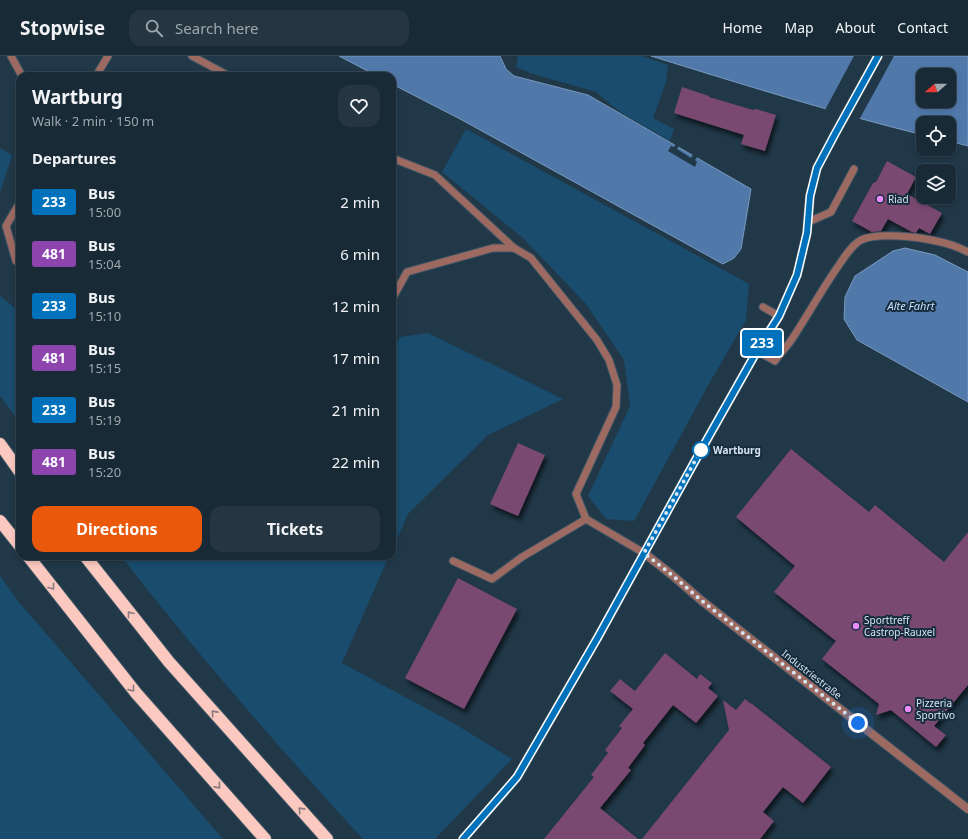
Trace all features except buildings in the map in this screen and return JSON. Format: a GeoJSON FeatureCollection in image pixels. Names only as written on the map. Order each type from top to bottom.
{"type":"FeatureCollection","features":[{"type":"Feature","properties":{"kind":"highway"},"geometry":{"type":"LineString","coordinates":[[0,444],[16,466]]}},
{"type":"Feature","properties":{"kind":"highway"},"geometry":{"type":"LineString","coordinates":[[0,521],[16,541]]}},
{"type":"Feature","properties":{"kind":"highway"},"geometry":{"type":"LineString","coordinates":[[31,560],[136,693],[265,839]]}},
{"type":"Feature","properties":{"kind":"highway"},"geometry":{"type":"LineString","coordinates":[[88,560],[169,662],[327,839]]}},
{"type":"Feature","properties":{"kind":"main road"},"geometry":{"type":"LineString","coordinates":[[463,839],[517,777],[598,637],[757,351],[779,316],[797,275],[807,233],[810,196],[817,168],[878,56]]}},
{"type":"Feature","properties":{"kind":"street","name":"Industriestraße"},"geometry":{"type":"LineString","coordinates":[[644,553],[702,601],[968,809]]}},
{"type":"Feature","properties":{"kind":"lane"},"geometry":{"type":"LineString","coordinates":[[10,56],[20,72]]}},
{"type":"Feature","properties":{"kind":"lane"},"geometry":{"type":"LineString","coordinates":[[98,72],[108,56]]}},
{"type":"Feature","properties":{"kind":"lane"},"geometry":{"type":"LineString","coordinates":[[192,56],[222,72]]}},
{"type":"Feature","properties":{"kind":"lane"},"geometry":{"type":"LineString","coordinates":[[396,160],[435,175],[514,248],[531,258],[597,340],[609,360],[617,385],[616,407],[576,494],[586,519],[644,553]]}},
{"type":"Feature","properties":{"kind":"lane"},"geometry":{"type":"LineString","coordinates":[[808,222],[831,212],[854,169]]}},
{"type":"Feature","properties":{"kind":"lane"},"geometry":{"type":"LineString","coordinates":[[16,209],[6,226],[16,261]]}},
{"type":"Feature","properties":{"kind":"lane"},"geometry":{"type":"LineString","coordinates":[[757,351],[775,361],[791,340],[829,278],[849,250],[861,240],[874,237],[913,237],[937,241],[968,252]]}},
{"type":"Feature","properties":{"kind":"lane"},"geometry":{"type":"LineString","coordinates":[[396,292],[407,272],[494,248],[514,248]]}},
{"type":"Feature","properties":{"kind":"lane"},"geometry":{"type":"LineString","coordinates":[[763,307],[779,316]]}},
{"type":"Feature","properties":{"kind":"lane"},"geometry":{"type":"LineString","coordinates":[[453,561],[492,579],[522,557],[586,519]]}},
{"type":"Feature","properties":{"kind":"shaded area"},"geometry":{"type":"Polygon","coordinates":[[[518,56],[642,56],[668,65],[666,82],[653,118],[674,129],[670,141],[620,112],[596,92],[530,73],[516,67],[518,56]]]}},
{"type":"Feature","properties":{"kind":"shaded area"},"geometry":{"type":"Polygon","coordinates":[[[466,129],[749,284],[746,320],[710,382],[634,521],[606,519],[588,496],[630,406],[624,360],[586,304],[523,238],[442,172],[466,129]]]}},
{"type":"Feature","properties":{"kind":"shaded area"},"geometry":{"type":"Polygon","coordinates":[[[0,148],[12,155],[0,193],[0,148]]]}},
{"type":"Feature","properties":{"kind":"shaded area"},"geometry":{"type":"Polygon","coordinates":[[[0,296],[16,309],[16,418],[0,396],[0,296]]]}},
{"type":"Feature","properties":{"kind":"shaded area"},"geometry":{"type":"Polygon","coordinates":[[[428,333],[563,399],[488,435],[408,514],[396,541],[396,343],[400,337],[428,333]]]}},
{"type":"Feature","properties":{"kind":"shaded area"},"geometry":{"type":"Polygon","coordinates":[[[124,560],[387,560],[342,663],[455,724],[512,759],[435,839],[363,839],[239,700],[124,560]]]}},
{"type":"Feature","properties":{"kind":"shaded area"},"geometry":{"type":"Polygon","coordinates":[[[0,576],[18,601],[223,839],[0,839],[0,576]]]}},
{"type":"Feature","properties":{"kind":"water"},"geometry":{"type":"Polygon","coordinates":[[[339,56],[500,56],[506,69],[514,76],[588,95],[751,189],[741,249],[734,258],[723,264],[462,120],[396,86],[396,72],[369,72],[339,56]]]}},
{"type":"Feature","properties":{"kind":"water"},"geometry":{"type":"Polygon","coordinates":[[[651,56],[968,56],[968,146],[956,143],[956,116],[916,116],[916,133],[752,87],[651,56]]]}},
{"type":"Feature","properties":{"kind":"water","name":"Alte Fahrt"},"geometry":{"type":"Polygon","coordinates":[[[905,248],[935,255],[968,272],[968,402],[857,340],[844,319],[845,297],[855,276],[893,251],[905,248]]]}},
{"type":"Feature","properties":{"kind":"pier"},"geometry":{"type":"Polygon","coordinates":[[[854,56],[894,56],[859,120],[825,110],[854,56]]]}},
{"type":"Feature","properties":{"kind":"pier"},"geometry":{"type":"Polygon","coordinates":[[[676,144],[679,146],[677,149],[691,158],[693,154],[698,156],[695,160],[697,162],[695,167],[668,151],[671,146],[674,147],[676,144]]]}},
{"type":"Feature","properties":{"kind":"bus line","name":"233"},"geometry":{"type":"LineString","coordinates":[[463,839],[517,777],[598,637],[757,351],[779,316],[797,275],[807,233],[810,196],[817,168],[878,56]]}},
{"type":"Feature","properties":{"kind":"place","name":"Riad"},"geometry":{"type":"Point","coordinates":[880,199]}},
{"type":"Feature","properties":{"kind":"place","name":"Wartburg"},"geometry":{"type":"Point","coordinates":[701,450]}},
{"type":"Feature","properties":{"kind":"place","name":"Sporttreff Castrop-Rauxel"},"geometry":{"type":"Point","coordinates":[856,626]}},
{"type":"Feature","properties":{"kind":"place","name":"Pizzeria Sportivo"},"geometry":{"type":"Point","coordinates":[908,709]}},
{"type":"Feature","properties":{"kind":"route"},"geometry":{"type":"LineString","coordinates":[[701,450],[644,553],[702,601],[858,723]]}}]}
